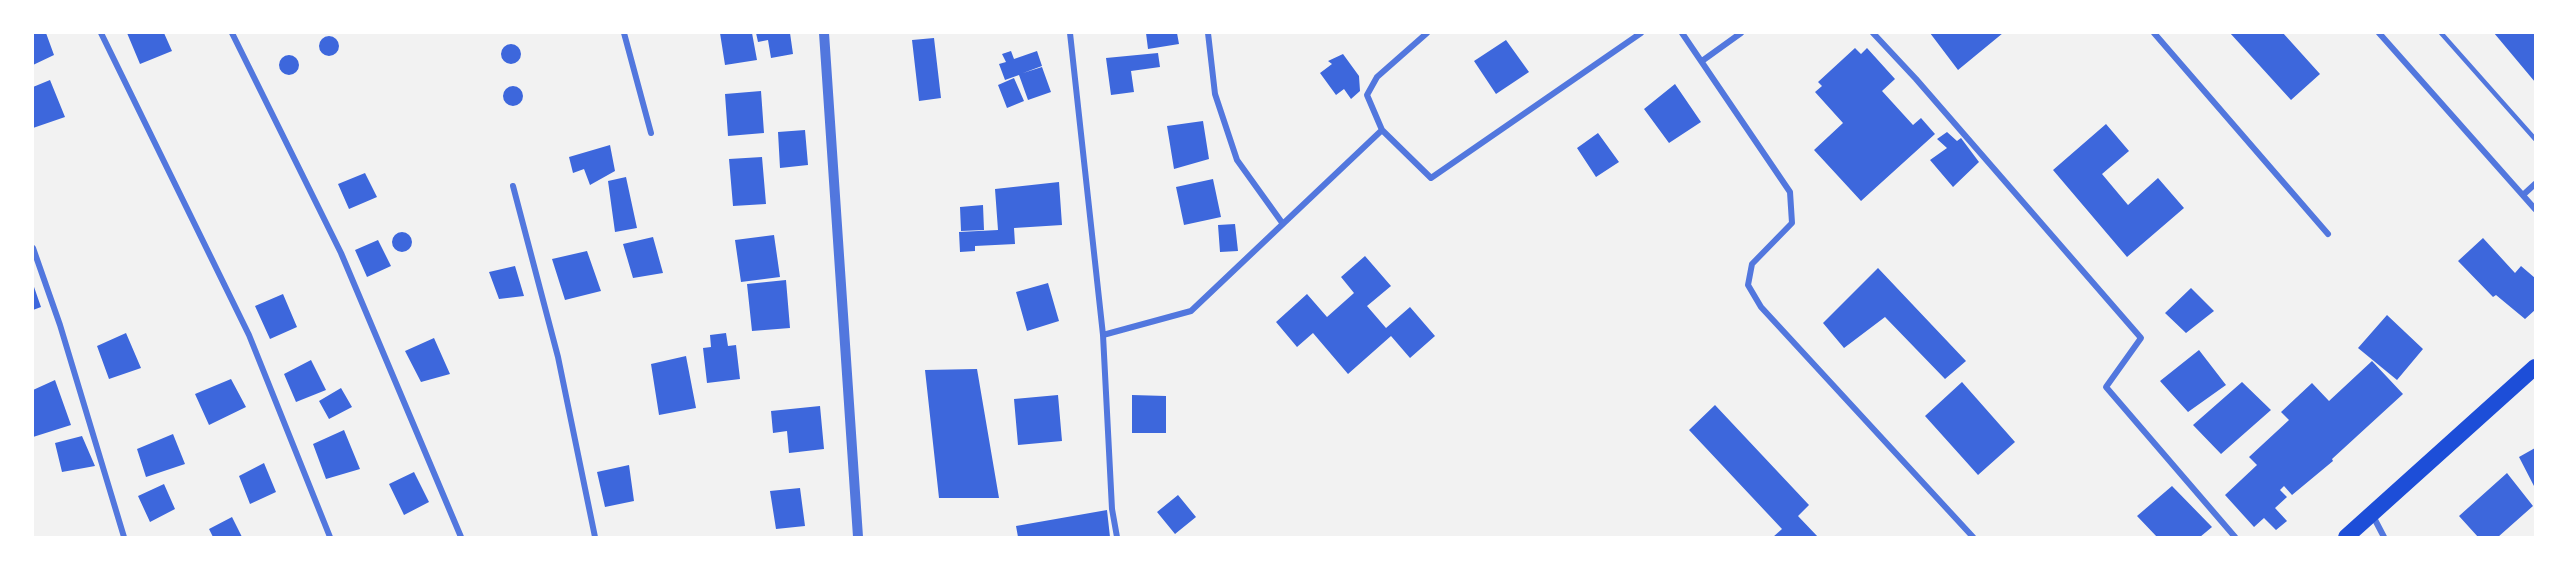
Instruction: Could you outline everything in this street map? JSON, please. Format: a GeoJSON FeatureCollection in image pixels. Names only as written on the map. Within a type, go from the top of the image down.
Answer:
{"type":"FeatureCollection","features":[{"type":"Feature","properties":{"kind":"highway"},"geometry":{"type":"LineString","coordinates":[[2346,537],[2535,367]]}},
{"type":"Feature","properties":{"kind":"street"},"geometry":{"type":"LineString","coordinates":[[101,33],[249,335],[330,537]]}},
{"type":"Feature","properties":{"kind":"street"},"geometry":{"type":"LineString","coordinates":[[232,33],[341,252],[461,537]]}},
{"type":"Feature","properties":{"kind":"street"},"geometry":{"type":"LineString","coordinates":[[624,33],[651,133]]}},
{"type":"Feature","properties":{"kind":"street"},"geometry":{"type":"LineString","coordinates":[[824,33],[858,537]]}},
{"type":"Feature","properties":{"kind":"street"},"geometry":{"type":"LineString","coordinates":[[1070,33],[1103,335],[1112,509],[1117,537]]}},
{"type":"Feature","properties":{"kind":"street"},"geometry":{"type":"LineString","coordinates":[[1208,33],[1215,94],[1238,160],[1283,224]]}},
{"type":"Feature","properties":{"kind":"street"},"geometry":{"type":"LineString","coordinates":[[1427,33],[1377,77],[1367,95],[1382,130],[1431,178],[1641,33]]}},
{"type":"Feature","properties":{"kind":"street"},"geometry":{"type":"LineString","coordinates":[[1682,33],[1790,192],[1792,223],[1752,264],[1748,285],[1761,307],[1973,537]]}},
{"type":"Feature","properties":{"kind":"street"},"geometry":{"type":"LineString","coordinates":[[1702,61],[1741,33]]}},
{"type":"Feature","properties":{"kind":"street"},"geometry":{"type":"LineString","coordinates":[[1873,33],[1916,79],[2141,338],[2106,387],[2235,537]]}},
{"type":"Feature","properties":{"kind":"street"},"geometry":{"type":"LineString","coordinates":[[2154,33],[2328,234]]}},
{"type":"Feature","properties":{"kind":"street"},"geometry":{"type":"LineString","coordinates":[[2379,33],[2535,209]]}},
{"type":"Feature","properties":{"kind":"street"},"geometry":{"type":"LineString","coordinates":[[1103,335],[1191,311],[1382,130]]}},
{"type":"Feature","properties":{"kind":"street"},"geometry":{"type":"LineString","coordinates":[[2523,195],[2535,184]]}},
{"type":"Feature","properties":{"kind":"street"},"geometry":{"type":"LineString","coordinates":[[513,186],[558,357],[595,537]]}},
{"type":"Feature","properties":{"kind":"street"},"geometry":{"type":"LineString","coordinates":[[33,248],[60,325],[124,537]]}},
{"type":"Feature","properties":{"kind":"street"},"geometry":{"type":"LineString","coordinates":[[2372,514],[2384,537]]}},
{"type":"Feature","properties":{"kind":"lane"},"geometry":{"type":"LineString","coordinates":[[2441,33],[2535,139]]}},
{"type":"Feature","properties":{"kind":"building"},"geometry":{"type":"Polygon","coordinates":[[[46,33],[54,55],[33,65],[33,34],[46,33]]]}},
{"type":"Feature","properties":{"kind":"building"},"geometry":{"type":"Polygon","coordinates":[[[127,33],[164,33],[172,51],[140,64],[127,33]]]}},
{"type":"Feature","properties":{"kind":"building"},"geometry":{"type":"Polygon","coordinates":[[[720,33],[752,33],[757,60],[725,65],[720,33]]]}},
{"type":"Feature","properties":{"kind":"building"},"geometry":{"type":"Polygon","coordinates":[[[756,33],[790,33],[793,54],[771,58],[768,40],[758,42],[756,33]]]}},
{"type":"Feature","properties":{"kind":"building"},"geometry":{"type":"Polygon","coordinates":[[[1146,33],[1177,33],[1179,44],[1148,49],[1146,33]]]}},
{"type":"Feature","properties":{"kind":"building"},"geometry":{"type":"Polygon","coordinates":[[[1930,33],[2003,33],[1958,70],[1930,33]]]}},
{"type":"Feature","properties":{"kind":"building"},"geometry":{"type":"Polygon","coordinates":[[[2230,33],[2283,33],[2320,74],[2291,100],[2230,33]]]}},
{"type":"Feature","properties":{"kind":"building"},"geometry":{"type":"Polygon","coordinates":[[[2494,33],[2535,33],[2535,82],[2494,33]]]}},
{"type":"Feature","properties":{"kind":"building"},"geometry":{"type":"Polygon","coordinates":[[[329,36],[336,39],[339,46],[336,53],[329,56],[322,53],[319,46],[322,39],[329,36]]]}},
{"type":"Feature","properties":{"kind":"building"},"geometry":{"type":"Polygon","coordinates":[[[934,38],[941,98],[919,101],[912,40],[934,38]]]}},
{"type":"Feature","properties":{"kind":"building"},"geometry":{"type":"Polygon","coordinates":[[[1506,40],[1529,72],[1496,94],[1474,61],[1506,40]]]}},
{"type":"Feature","properties":{"kind":"building"},"geometry":{"type":"Polygon","coordinates":[[[511,44],[518,47],[521,54],[518,61],[511,64],[504,61],[501,54],[504,47],[511,44]]]}},
{"type":"Feature","properties":{"kind":"building"},"geometry":{"type":"Polygon","coordinates":[[[1855,48],[1861,54],[1867,48],[1895,79],[1882,91],[1913,125],[1921,118],[1935,134],[1861,201],[1814,150],[1843,123],[1815,92],[1822,86],[1818,82],[1855,48]]]}},
{"type":"Feature","properties":{"kind":"building"},"geometry":{"type":"Polygon","coordinates":[[[1011,51],[1014,59],[1037,51],[1042,66],[1023,73],[1042,67],[1051,92],[1028,100],[1019,75],[1005,80],[999,64],[1006,62],[1002,54],[1011,51]]]}},
{"type":"Feature","properties":{"kind":"building"},"geometry":{"type":"Polygon","coordinates":[[[1158,53],[1160,67],[1131,71],[1134,92],[1111,95],[1106,58],[1158,53]]]}},
{"type":"Feature","properties":{"kind":"building"},"geometry":{"type":"Polygon","coordinates":[[[1343,54],[1359,76],[1360,91],[1351,99],[1344,89],[1336,95],[1320,73],[1332,64],[1328,61],[1343,54]]]}},
{"type":"Feature","properties":{"kind":"building"},"geometry":{"type":"Polygon","coordinates":[[[289,55],[296,58],[299,65],[296,72],[289,75],[282,72],[279,65],[282,58],[289,55]]]}},
{"type":"Feature","properties":{"kind":"building"},"geometry":{"type":"Polygon","coordinates":[[[1014,78],[1024,101],[1007,108],[998,85],[1014,78]]]}},
{"type":"Feature","properties":{"kind":"building"},"geometry":{"type":"Polygon","coordinates":[[[50,80],[65,117],[33,128],[33,87],[50,80]]]}},
{"type":"Feature","properties":{"kind":"building"},"geometry":{"type":"Polygon","coordinates":[[[1675,84],[1701,122],[1669,143],[1644,109],[1675,84]]]}},
{"type":"Feature","properties":{"kind":"building"},"geometry":{"type":"Polygon","coordinates":[[[513,86],[520,89],[523,96],[520,103],[513,106],[506,103],[503,96],[506,89],[513,86]]]}},
{"type":"Feature","properties":{"kind":"building"},"geometry":{"type":"Polygon","coordinates":[[[761,91],[764,133],[728,136],[725,94],[761,91]]]}},
{"type":"Feature","properties":{"kind":"building"},"geometry":{"type":"Polygon","coordinates":[[[1203,121],[1209,159],[1174,169],[1167,126],[1203,121]]]}},
{"type":"Feature","properties":{"kind":"building"},"geometry":{"type":"Polygon","coordinates":[[[2106,124],[2129,151],[2102,174],[2128,205],[2158,178],[2184,208],[2127,257],[2053,170],[2106,124]]]}},
{"type":"Feature","properties":{"kind":"building"},"geometry":{"type":"Polygon","coordinates":[[[805,130],[808,165],[780,168],[778,132],[805,130]]]}},
{"type":"Feature","properties":{"kind":"building"},"geometry":{"type":"Polygon","coordinates":[[[1947,132],[1957,141],[1961,138],[1979,162],[1953,187],[1930,160],[1947,148],[1937,139],[1947,132]]]}},
{"type":"Feature","properties":{"kind":"building"},"geometry":{"type":"Polygon","coordinates":[[[1598,133],[1619,162],[1596,177],[1577,148],[1598,133]]]}},
{"type":"Feature","properties":{"kind":"building"},"geometry":{"type":"Polygon","coordinates":[[[610,145],[615,171],[590,185],[584,169],[573,173],[569,157],[610,145]]]}},
{"type":"Feature","properties":{"kind":"building"},"geometry":{"type":"Polygon","coordinates":[[[762,157],[766,204],[733,206],[729,159],[762,157]]]}},
{"type":"Feature","properties":{"kind":"building"},"geometry":{"type":"Polygon","coordinates":[[[365,173],[377,197],[349,209],[338,184],[365,173]]]}},
{"type":"Feature","properties":{"kind":"building"},"geometry":{"type":"Polygon","coordinates":[[[626,177],[637,228],[615,232],[608,181],[626,177]]]}},
{"type":"Feature","properties":{"kind":"building"},"geometry":{"type":"Polygon","coordinates":[[[1213,179],[1221,217],[1184,225],[1176,187],[1213,179]]]}},
{"type":"Feature","properties":{"kind":"building"},"geometry":{"type":"Polygon","coordinates":[[[1059,182],[1062,225],[1014,228],[1015,244],[975,246],[975,251],[960,252],[959,232],[998,230],[995,189],[1059,182]]]}},
{"type":"Feature","properties":{"kind":"building"},"geometry":{"type":"Polygon","coordinates":[[[983,205],[984,230],[961,231],[960,207],[983,205]]]}},
{"type":"Feature","properties":{"kind":"building"},"geometry":{"type":"Polygon","coordinates":[[[1235,224],[1238,251],[1220,252],[1218,225],[1235,224]]]}},
{"type":"Feature","properties":{"kind":"building"},"geometry":{"type":"Polygon","coordinates":[[[402,232],[409,235],[412,242],[409,249],[402,252],[395,249],[392,242],[395,235],[402,232]]]}},
{"type":"Feature","properties":{"kind":"building"},"geometry":{"type":"Polygon","coordinates":[[[774,235],[780,277],[741,282],[735,240],[774,235]]]}},
{"type":"Feature","properties":{"kind":"building"},"geometry":{"type":"Polygon","coordinates":[[[653,237],[663,273],[633,278],[623,244],[653,237]]]}},
{"type":"Feature","properties":{"kind":"building"},"geometry":{"type":"Polygon","coordinates":[[[2483,238],[2515,273],[2521,266],[2535,278],[2535,310],[2525,319],[2496,295],[2493,297],[2458,261],[2483,238]]]}},
{"type":"Feature","properties":{"kind":"building"},"geometry":{"type":"Polygon","coordinates":[[[378,240],[391,266],[367,277],[355,250],[378,240]]]}},
{"type":"Feature","properties":{"kind":"building"},"geometry":{"type":"Polygon","coordinates":[[[587,251],[601,291],[565,300],[552,259],[587,251]]]}},
{"type":"Feature","properties":{"kind":"building"},"geometry":{"type":"Polygon","coordinates":[[[1365,256],[1391,286],[1367,306],[1386,328],[1410,307],[1435,336],[1410,358],[1391,336],[1348,374],[1313,333],[1297,347],[1276,322],[1307,294],[1327,317],[1354,293],[1341,277],[1365,256]]]}},
{"type":"Feature","properties":{"kind":"building"},"geometry":{"type":"Polygon","coordinates":[[[515,266],[524,296],[499,299],[489,272],[515,266]]]}},
{"type":"Feature","properties":{"kind":"building"},"geometry":{"type":"Polygon","coordinates":[[[1878,268],[1966,361],[1945,379],[1885,317],[1844,348],[1823,323],[1878,268]]]}},
{"type":"Feature","properties":{"kind":"building"},"geometry":{"type":"Polygon","coordinates":[[[786,280],[790,328],[752,331],[747,284],[786,280]]]}},
{"type":"Feature","properties":{"kind":"building"},"geometry":{"type":"Polygon","coordinates":[[[1048,283],[1059,321],[1027,331],[1016,292],[1048,283]]]}},
{"type":"Feature","properties":{"kind":"building"},"geometry":{"type":"Polygon","coordinates":[[[33,284],[41,307],[33,310],[33,284]]]}},
{"type":"Feature","properties":{"kind":"building"},"geometry":{"type":"Polygon","coordinates":[[[2191,288],[2214,311],[2186,333],[2165,313],[2191,288]]]}},
{"type":"Feature","properties":{"kind":"building"},"geometry":{"type":"Polygon","coordinates":[[[283,294],[297,327],[270,339],[255,306],[283,294]]]}},
{"type":"Feature","properties":{"kind":"building"},"geometry":{"type":"Polygon","coordinates":[[[2387,315],[2423,349],[2397,380],[2358,348],[2387,315]]]}},
{"type":"Feature","properties":{"kind":"building"},"geometry":{"type":"Polygon","coordinates":[[[126,333],[141,368],[109,379],[97,346],[126,333]]]}},
{"type":"Feature","properties":{"kind":"building"},"geometry":{"type":"Polygon","coordinates":[[[726,333],[728,346],[736,345],[740,379],[707,383],[703,348],[711,347],[710,335],[726,333]]]}},
{"type":"Feature","properties":{"kind":"building"},"geometry":{"type":"Polygon","coordinates":[[[434,338],[450,374],[421,382],[405,351],[434,338]]]}},
{"type":"Feature","properties":{"kind":"building"},"geometry":{"type":"Polygon","coordinates":[[[2199,350],[2226,385],[2188,412],[2160,381],[2199,350]]]}},
{"type":"Feature","properties":{"kind":"building"},"geometry":{"type":"Polygon","coordinates":[[[686,356],[696,408],[659,415],[651,364],[686,356]]]}},
{"type":"Feature","properties":{"kind":"building"},"geometry":{"type":"Polygon","coordinates":[[[311,360],[326,390],[296,402],[284,374],[311,360]]]}},
{"type":"Feature","properties":{"kind":"building"},"geometry":{"type":"Polygon","coordinates":[[[2372,361],[2403,394],[2332,459],[2333,461],[2292,495],[2284,486],[2280,490],[2287,497],[2275,508],[2287,521],[2276,530],[2264,518],[2254,527],[2225,495],[2257,465],[2249,457],[2289,420],[2281,412],[2312,383],[2329,401],[2372,361]]]}},
{"type":"Feature","properties":{"kind":"building"},"geometry":{"type":"Polygon","coordinates":[[[977,369],[999,498],[939,498],[925,370],[977,369]]]}},
{"type":"Feature","properties":{"kind":"building"},"geometry":{"type":"Polygon","coordinates":[[[231,379],[246,407],[209,425],[195,394],[231,379]]]}},
{"type":"Feature","properties":{"kind":"building"},"geometry":{"type":"Polygon","coordinates":[[[55,380],[71,425],[33,437],[33,390],[55,380]]]}},
{"type":"Feature","properties":{"kind":"building"},"geometry":{"type":"Polygon","coordinates":[[[1962,382],[2015,442],[1978,475],[1925,416],[1962,382]]]}},
{"type":"Feature","properties":{"kind":"building"},"geometry":{"type":"Polygon","coordinates":[[[2242,382],[2271,410],[2221,454],[2193,425],[2242,382]]]}},
{"type":"Feature","properties":{"kind":"building"},"geometry":{"type":"Polygon","coordinates":[[[341,388],[352,407],[329,419],[319,401],[341,388]]]}},
{"type":"Feature","properties":{"kind":"building"},"geometry":{"type":"Polygon","coordinates":[[[1058,395],[1062,441],[1018,445],[1014,399],[1058,395]]]}},
{"type":"Feature","properties":{"kind":"building"},"geometry":{"type":"Polygon","coordinates":[[[1132,395],[1166,396],[1166,433],[1132,433],[1132,395]]]}},
{"type":"Feature","properties":{"kind":"building"},"geometry":{"type":"Polygon","coordinates":[[[1715,405],[1809,505],[1798,516],[1818,537],[1773,537],[1782,529],[1689,430],[1715,405]]]}},
{"type":"Feature","properties":{"kind":"building"},"geometry":{"type":"Polygon","coordinates":[[[820,406],[824,449],[789,453],[787,431],[773,433],[771,411],[820,406]]]}},
{"type":"Feature","properties":{"kind":"building"},"geometry":{"type":"Polygon","coordinates":[[[344,430],[360,469],[326,479],[313,444],[344,430]]]}},
{"type":"Feature","properties":{"kind":"building"},"geometry":{"type":"Polygon","coordinates":[[[173,434],[185,464],[146,477],[137,449],[173,434]]]}},
{"type":"Feature","properties":{"kind":"building"},"geometry":{"type":"Polygon","coordinates":[[[82,436],[95,466],[62,472],[55,443],[82,436]]]}},
{"type":"Feature","properties":{"kind":"building"},"geometry":{"type":"Polygon","coordinates":[[[2535,448],[2535,488],[2519,457],[2535,448]]]}},
{"type":"Feature","properties":{"kind":"building"},"geometry":{"type":"Polygon","coordinates":[[[264,463],[276,492],[250,504],[239,476],[264,463]]]}},
{"type":"Feature","properties":{"kind":"building"},"geometry":{"type":"Polygon","coordinates":[[[629,465],[634,501],[605,507],[597,472],[629,465]]]}},
{"type":"Feature","properties":{"kind":"building"},"geometry":{"type":"Polygon","coordinates":[[[414,472],[429,502],[404,515],[389,484],[414,472]]]}},
{"type":"Feature","properties":{"kind":"building"},"geometry":{"type":"Polygon","coordinates":[[[2507,473],[2533,506],[2498,537],[2478,537],[2459,516],[2507,473]]]}},
{"type":"Feature","properties":{"kind":"building"},"geometry":{"type":"Polygon","coordinates":[[[164,484],[175,509],[150,522],[138,496],[164,484]]]}},
{"type":"Feature","properties":{"kind":"building"},"geometry":{"type":"Polygon","coordinates":[[[2172,486],[2212,527],[2200,537],[2157,537],[2137,516],[2172,486]]]}},
{"type":"Feature","properties":{"kind":"building"},"geometry":{"type":"Polygon","coordinates":[[[800,488],[805,526],[776,529],[770,491],[800,488]]]}},
{"type":"Feature","properties":{"kind":"building"},"geometry":{"type":"Polygon","coordinates":[[[1178,495],[1196,517],[1175,534],[1157,512],[1178,495]]]}},
{"type":"Feature","properties":{"kind":"building"},"geometry":{"type":"Polygon","coordinates":[[[1107,510],[1110,537],[1018,537],[1016,526],[1107,510]]]}},
{"type":"Feature","properties":{"kind":"building"},"geometry":{"type":"Polygon","coordinates":[[[232,517],[242,537],[213,537],[209,529],[232,517]]]}}]}
